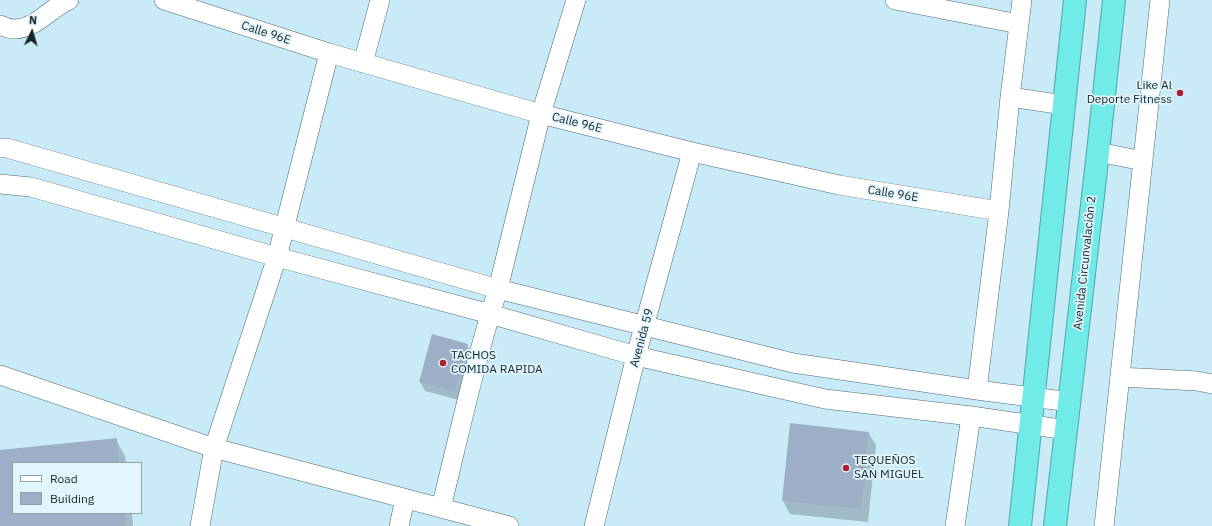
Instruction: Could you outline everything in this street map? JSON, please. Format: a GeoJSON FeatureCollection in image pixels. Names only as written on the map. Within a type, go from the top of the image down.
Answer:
{"type":"FeatureCollection","features":[{"type":"Feature","properties":{"kind":"highway"},"geometry":{"type":"LineString","coordinates":[[1020,526],[1075,0]]}},
{"type":"Feature","properties":{"kind":"highway","name":"Avenida Circunvalación 2"},"geometry":{"type":"LineString","coordinates":[[1055,526],[1114,0]]}},
{"type":"Feature","properties":{"kind":"street"},"geometry":{"type":"LineString","coordinates":[[0,25],[15,29],[36,24],[60,4],[69,0]]}},
{"type":"Feature","properties":{"kind":"street","name":"Calle 96E"},"geometry":{"type":"LineString","coordinates":[[164,0],[329,53],[541,114],[692,152],[839,185],[999,211]]}},
{"type":"Feature","properties":{"kind":"street"},"geometry":{"type":"LineString","coordinates":[[363,63],[380,0]]}},
{"type":"Feature","properties":{"kind":"street"},"geometry":{"type":"LineString","coordinates":[[441,508],[463,414],[498,289],[541,114],[576,0]]}},
{"type":"Feature","properties":{"kind":"street"},"geometry":{"type":"LineString","coordinates":[[895,0],[1019,24]]}},
{"type":"Feature","properties":{"kind":"street"},"geometry":{"type":"LineString","coordinates":[[977,390],[999,211],[1010,97],[1022,0]]}},
{"type":"Feature","properties":{"kind":"street"},"geometry":{"type":"LineString","coordinates":[[1104,526],[1160,0]]}},
{"type":"Feature","properties":{"kind":"street"},"geometry":{"type":"LineString","coordinates":[[200,526],[214,448],[277,256],[329,53]]}},
{"type":"Feature","properties":{"kind":"street"},"geometry":{"type":"LineString","coordinates":[[1010,97],[1064,105]]}},
{"type":"Feature","properties":{"kind":"street"},"geometry":{"type":"LineString","coordinates":[[0,148],[7,148],[498,289],[793,363],[1070,402]]}},
{"type":"Feature","properties":{"kind":"street","name":"Avenida 59"},"geometry":{"type":"LineString","coordinates":[[594,526],[636,356],[692,152]]}},
{"type":"Feature","properties":{"kind":"street"},"geometry":{"type":"LineString","coordinates":[[1098,152],[1143,161]]}},
{"type":"Feature","properties":{"kind":"street"},"geometry":{"type":"LineString","coordinates":[[0,184],[31,187],[636,356],[825,399],[971,416],[1066,430]]}},
{"type":"Feature","properties":{"kind":"street"},"geometry":{"type":"LineString","coordinates":[[0,375],[214,448],[509,526]]}},
{"type":"Feature","properties":{"kind":"street"},"geometry":{"type":"LineString","coordinates":[[1120,377],[1197,381],[1212,384]]}},
{"type":"Feature","properties":{"kind":"street"},"geometry":{"type":"LineString","coordinates":[[955,526],[971,416]]}},
{"type":"Feature","properties":{"kind":"street"},"geometry":{"type":"LineString","coordinates":[[399,526],[405,498]]}},
{"type":"Feature","properties":{"kind":"building","name":"TACHOS COMIDA RAPIDA"},"geometry":{"type":"Polygon","coordinates":[[[432,334],[468,344],[455,392],[419,382],[432,334]]]}},
{"type":"Feature","properties":{"kind":"building"},"geometry":{"type":"Polygon","coordinates":[[[790,423],[869,432],[861,509],[782,501],[790,423]]]}},
{"type":"Feature","properties":{"kind":"building"},"geometry":{"type":"Polygon","coordinates":[[[117,438],[119,462],[12,462],[12,514],[125,514],[126,526],[0,526],[0,450],[117,438]]]}},
{"type":"Feature","properties":{"kind":"place","name":"Like Al Deporte Fitness"},"geometry":{"type":"Point","coordinates":[1180,93]}},
{"type":"Feature","properties":{"kind":"place","name":"TACHOS COMIDA RAPIDA"},"geometry":{"type":"Point","coordinates":[443,363]}},
{"type":"Feature","properties":{"kind":"place","name":"TEQUEÑOS SAN MIGUEL"},"geometry":{"type":"Point","coordinates":[846,468]}}]}
